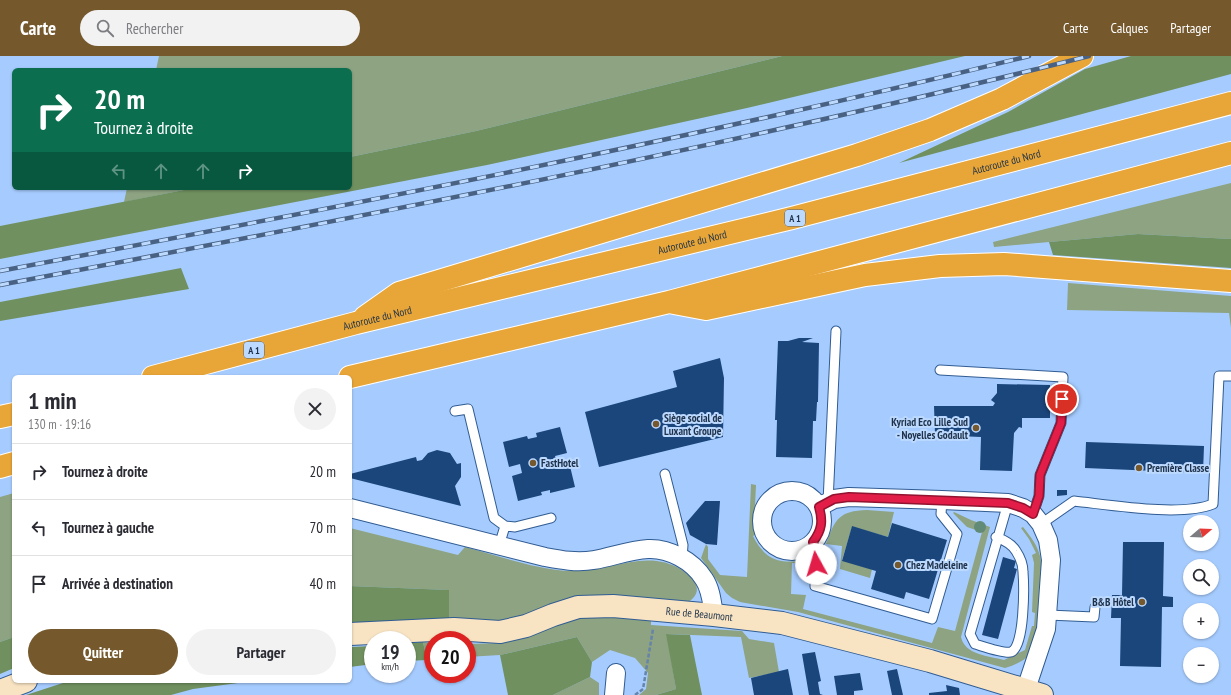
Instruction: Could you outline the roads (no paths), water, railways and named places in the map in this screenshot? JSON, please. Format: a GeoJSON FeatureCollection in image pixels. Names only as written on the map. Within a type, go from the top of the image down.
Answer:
{"type":"FeatureCollection","features":[{"type":"Feature","properties":{"kind":"highway"},"geometry":{"type":"LineString","coordinates":[[356,323],[399,293],[842,159],[930,130],[1002,99],[1082,56]]}},
{"type":"Feature","properties":{"kind":"highway","name":"Autoroute du Nord"},"geometry":{"type":"LineString","coordinates":[[161,375],[356,323],[792,218],[1231,103]]}},
{"type":"Feature","properties":{"kind":"highway"},"geometry":{"type":"LineString","coordinates":[[352,377],[669,302],[1231,153]]}},
{"type":"Feature","properties":{"kind":"highway"},"geometry":{"type":"LineString","coordinates":[[669,302],[706,309],[865,275],[940,266],[1004,264],[1231,281]]}},
{"type":"Feature","properties":{"kind":"highway"},"geometry":{"type":"LineString","coordinates":[[0,418],[12,415]]}},
{"type":"Feature","properties":{"kind":"highway"},"geometry":{"type":"LineString","coordinates":[[0,467],[12,464]]}},
{"type":"Feature","properties":{"kind":"street"},"geometry":{"type":"LineString","coordinates":[[795,490],[804,493],[823,505],[822,525],[819,534],[813,542],[806,547],[796,551],[776,547],[769,540],[764,531],[761,521],[763,511],[768,502],[775,495],[784,491],[795,490]]}},
{"type":"Feature","properties":{"kind":"street"},"geometry":{"type":"LineString","coordinates":[[823,505],[834,499],[849,497],[1008,503],[1023,508],[1037,519],[1048,540],[1051,560],[1048,615],[1034,692]]}},
{"type":"Feature","properties":{"kind":"street"},"geometry":{"type":"LineString","coordinates":[[352,509],[498,546],[545,557],[574,561],[593,560],[626,552],[649,549],[668,552],[682,558],[696,568],[705,580],[714,615]]}},
{"type":"Feature","properties":{"kind":"street","name":"Rue de Beaumont"},"geometry":{"type":"LineString","coordinates":[[352,634],[454,629],[500,632],[526,626],[578,607],[613,606],[782,623],[930,661],[1034,692]]}},
{"type":"Feature","properties":{"kind":"street"},"geometry":{"type":"LineString","coordinates":[[614,695],[616,673]]}},
{"type":"Feature","properties":{"kind":"street"},"geometry":{"type":"LineString","coordinates":[[0,691],[21,683]]}},
{"type":"Feature","properties":{"kind":"lane"},"geometry":{"type":"LineString","coordinates":[[823,505],[836,331]]}},
{"type":"Feature","properties":{"kind":"lane"},"geometry":{"type":"LineString","coordinates":[[940,370],[1064,377],[1061,423],[1040,475],[1037,519]]}},
{"type":"Feature","properties":{"kind":"lane"},"geometry":{"type":"LineString","coordinates":[[1037,519],[1074,501],[1151,509],[1203,508],[1214,504],[1219,376],[1231,376]]}},
{"type":"Feature","properties":{"kind":"lane"},"geometry":{"type":"LineString","coordinates":[[455,411],[468,409],[494,518],[505,526],[515,527],[551,518]]}},
{"type":"Feature","properties":{"kind":"lane"},"geometry":{"type":"LineString","coordinates":[[665,474],[683,545],[682,558]]}},
{"type":"Feature","properties":{"kind":"lane"},"geometry":{"type":"LineString","coordinates":[[813,542],[817,553],[815,586],[932,619],[957,534],[941,514],[942,500]]}},
{"type":"Feature","properties":{"kind":"lane"},"geometry":{"type":"LineString","coordinates":[[996,538],[1007,541],[1016,549],[1023,571],[1021,634],[1015,649],[1011,652],[1005,652],[975,644],[970,634],[996,538],[1008,503]]}},
{"type":"Feature","properties":{"kind":"lane"},"geometry":{"type":"LineString","coordinates":[[498,546],[505,526]]}},
{"type":"Feature","properties":{"kind":"lane"},"geometry":{"type":"LineString","coordinates":[[1048,615],[1094,617],[1095,607]]}},
{"type":"Feature","properties":{"kind":"railway"},"geometry":{"type":"LineString","coordinates":[[0,271],[516,171],[773,116],[1029,56]]}},
{"type":"Feature","properties":{"kind":"railway"},"geometry":{"type":"LineString","coordinates":[[0,285],[546,179],[818,120],[1089,56]]}},
{"type":"Feature","properties":{"kind":"place","name":"Siège social de Luxant Groupe"},"geometry":{"type":"Point","coordinates":[656,424]}},
{"type":"Feature","properties":{"kind":"place","name":"Kyriad Eco Lille Sud - Noyelles Godault"},"geometry":{"type":"Point","coordinates":[976,428]}},
{"type":"Feature","properties":{"kind":"place","name":"FastHotel"},"geometry":{"type":"Point","coordinates":[533,463]}},
{"type":"Feature","properties":{"kind":"place","name":"Première Classe"},"geometry":{"type":"Point","coordinates":[1139,468]}},
{"type":"Feature","properties":{"kind":"place","name":"Chez Madeleine"},"geometry":{"type":"Point","coordinates":[898,565]}},
{"type":"Feature","properties":{"kind":"place","name":"B&B Hôtel"},"geometry":{"type":"Point","coordinates":[1142,602]}}]}
